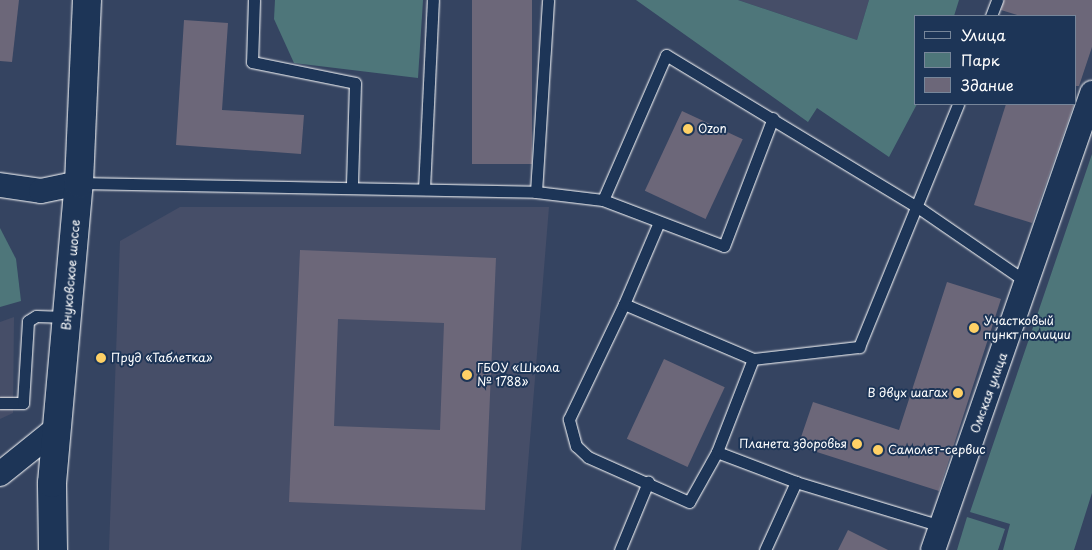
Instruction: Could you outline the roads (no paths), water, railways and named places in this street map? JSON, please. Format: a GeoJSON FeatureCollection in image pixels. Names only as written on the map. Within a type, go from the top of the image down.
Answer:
{"type":"FeatureCollection","features":[{"type":"Feature","properties":{"kind":"street","name":"Внуковское шоссе"},"geometry":{"type":"LineString","coordinates":[[54,550],[56,429],[79,183],[86,0]]}},
{"type":"Feature","properties":{"kind":"street","name":"Омская улица"},"geometry":{"type":"LineString","coordinates":[[932,550],[1028,283],[1092,93]]}},
{"type":"Feature","properties":{"kind":"street"},"geometry":{"type":"LineString","coordinates":[[0,185],[41,192],[79,183]]}},
{"type":"Feature","properties":{"kind":"street"},"geometry":{"type":"LineString","coordinates":[[0,474],[56,429]]}},
{"type":"Feature","properties":{"kind":"lane"},"geometry":{"type":"LineString","coordinates":[[254,0],[252,62],[355,82],[352,187]]}},
{"type":"Feature","properties":{"kind":"lane"},"geometry":{"type":"LineString","coordinates":[[424,189],[433,0]]}},
{"type":"Feature","properties":{"kind":"lane"},"geometry":{"type":"LineString","coordinates":[[536,192],[548,0]]}},
{"type":"Feature","properties":{"kind":"lane"},"geometry":{"type":"LineString","coordinates":[[991,15],[997,0]]}},
{"type":"Feature","properties":{"kind":"lane"},"geometry":{"type":"LineString","coordinates":[[603,200],[666,55],[919,208],[1028,283]]}},
{"type":"Feature","properties":{"kind":"lane"},"geometry":{"type":"LineString","coordinates":[[624,304],[753,359],[859,347],[919,208],[958,105]]}},
{"type":"Feature","properties":{"kind":"lane"},"geometry":{"type":"LineString","coordinates":[[79,183],[536,192],[603,200],[724,246],[773,118]]}},
{"type":"Feature","properties":{"kind":"lane"},"geometry":{"type":"LineString","coordinates":[[659,222],[624,304],[569,419],[576,446],[588,457],[648,482],[689,502],[717,452],[753,359]]}},
{"type":"Feature","properties":{"kind":"lane"},"geometry":{"type":"LineString","coordinates":[[0,403],[23,403],[28,321],[36,316],[67,316]]}},
{"type":"Feature","properties":{"kind":"lane"},"geometry":{"type":"LineString","coordinates":[[717,452],[796,482],[941,526]]}},
{"type":"Feature","properties":{"kind":"lane"},"geometry":{"type":"LineString","coordinates":[[620,550],[648,482]]}},
{"type":"Feature","properties":{"kind":"lane"},"geometry":{"type":"LineString","coordinates":[[765,550],[796,482]]}},
{"type":"Feature","properties":{"kind":"place","name":"Ozon"},"geometry":{"type":"Point","coordinates":[688,129]}},
{"type":"Feature","properties":{"kind":"place","name":"Участковый пункт полиции"},"geometry":{"type":"Point","coordinates":[974,328]}},
{"type":"Feature","properties":{"kind":"place","name":"Пруд «Таблетка»"},"geometry":{"type":"Point","coordinates":[101,358]}},
{"type":"Feature","properties":{"kind":"place","name":"ГБОУ «Школа № 1788»"},"geometry":{"type":"Point","coordinates":[467,375]}},
{"type":"Feature","properties":{"kind":"place","name":"В двух шагах"},"geometry":{"type":"Point","coordinates":[958,393]}},
{"type":"Feature","properties":{"kind":"place","name":"Планета здоровья"},"geometry":{"type":"Point","coordinates":[857,444]}},
{"type":"Feature","properties":{"kind":"place","name":"Самолет-сервис"},"geometry":{"type":"Point","coordinates":[878,450]}}]}
